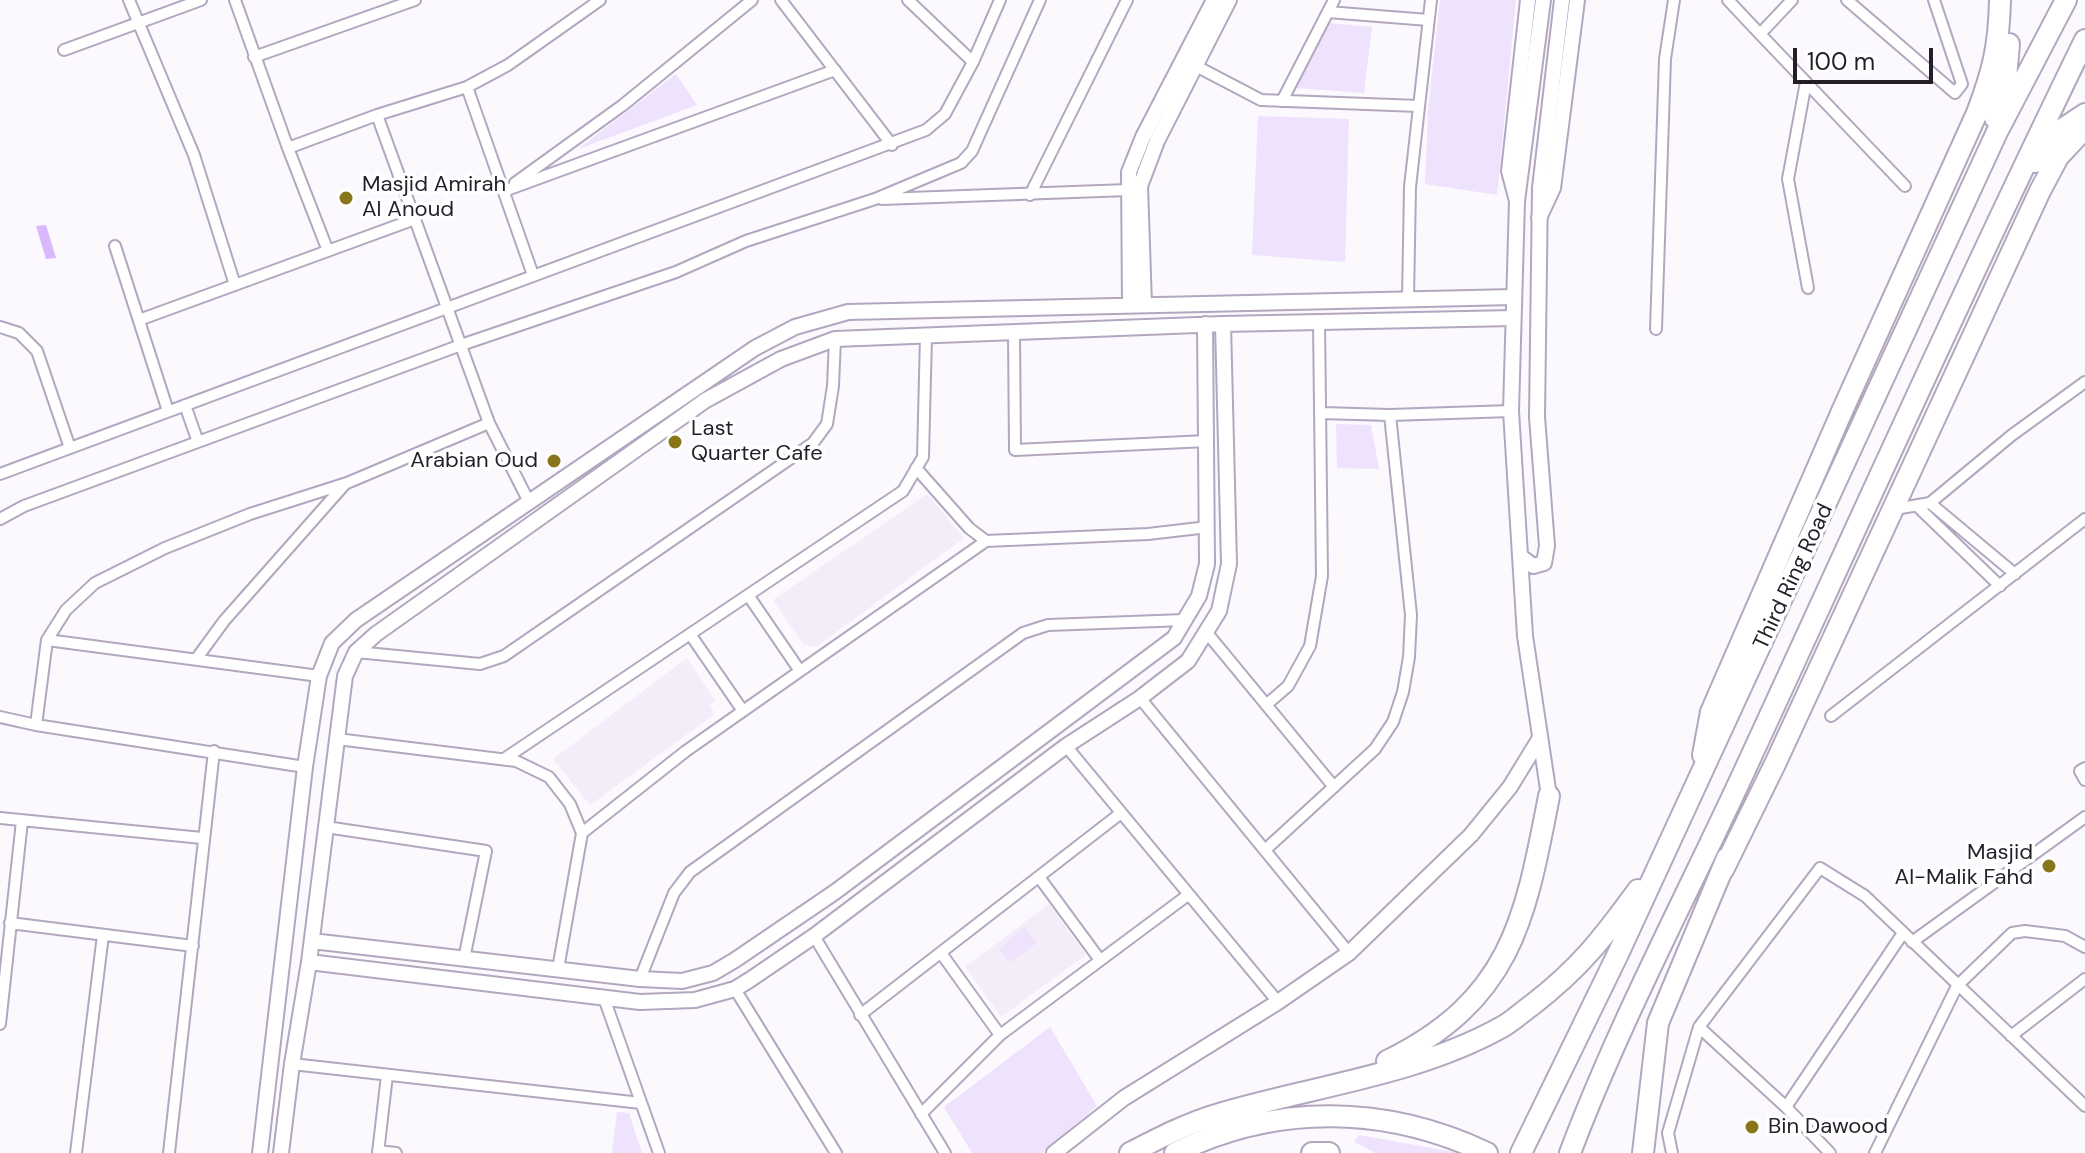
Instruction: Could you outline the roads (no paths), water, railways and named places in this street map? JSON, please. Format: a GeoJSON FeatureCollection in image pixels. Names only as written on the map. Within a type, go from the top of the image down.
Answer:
{"type":"FeatureCollection","features":[{"type":"Feature","properties":{"kind":"highway"},"geometry":{"type":"LineString","coordinates":[[1699,780],[1711,712],[1991,77],[1999,38],[2000,0]]}},
{"type":"Feature","properties":{"kind":"highway"},"geometry":{"type":"LineString","coordinates":[[1984,162],[2006,78],[2009,0]]}},
{"type":"Feature","properties":{"kind":"highway","name":"Third Ring Road"},"geometry":{"type":"LineString","coordinates":[[1521,1153],[1666,851],[1984,162],[2062,8]]}},
{"type":"Feature","properties":{"kind":"highway","name":"Third Ring Road"},"geometry":{"type":"LineString","coordinates":[[1570,1153],[1600,1073],[2085,40]]}},
{"type":"Feature","properties":{"kind":"highway"},"geometry":{"type":"LineString","coordinates":[[2012,190],[2061,130],[2085,114]]}},
{"type":"Feature","properties":{"kind":"highway"},"geometry":{"type":"LineString","coordinates":[[1643,1153],[1658,1023],[1723,870],[2046,180],[2058,157],[2085,128]]}},
{"type":"Feature","properties":{"kind":"highway"},"geometry":{"type":"LineString","coordinates":[[1843,409],[1905,334]]}},
{"type":"Feature","properties":{"kind":"highway"},"geometry":{"type":"LineString","coordinates":[[1723,870],[1758,769],[1768,720]]}},
{"type":"Feature","properties":{"kind":"highway"},"geometry":{"type":"LineString","coordinates":[[1339,1084],[1432,1036],[1465,1009],[1491,977],[1512,944],[1525,908],[1549,796]]}},
{"type":"Feature","properties":{"kind":"highway"},"geometry":{"type":"LineString","coordinates":[[1130,1153],[1171,1132],[1216,1115],[1446,1053],[1504,1026],[1564,980],[1601,941],[1666,851]]}},
{"type":"Feature","properties":{"kind":"highway"},"geometry":{"type":"LineString","coordinates":[[1175,1153],[1232,1130],[1286,1119],[1368,1118],[1413,1124],[1487,1153]]}},
{"type":"Feature","properties":{"kind":"highway"},"geometry":{"type":"LineString","coordinates":[[1312,1153],[1329,1153]]}},
{"type":"Feature","properties":{"kind":"street"},"geometry":{"type":"LineString","coordinates":[[129,0],[194,155],[235,285]]}},
{"type":"Feature","properties":{"kind":"street"},"geometry":{"type":"LineString","coordinates":[[64,50],[201,0]]}},
{"type":"Feature","properties":{"kind":"street"},"geometry":{"type":"LineString","coordinates":[[235,0],[328,251]]}},
{"type":"Feature","properties":{"kind":"street"},"geometry":{"type":"LineString","coordinates":[[254,57],[415,0]]}},
{"type":"Feature","properties":{"kind":"street"},"geometry":{"type":"LineString","coordinates":[[288,148],[377,115],[467,87],[508,65],[600,0]]}},
{"type":"Feature","properties":{"kind":"street"},"geometry":{"type":"LineString","coordinates":[[504,191],[623,105],[752,0]]}},
{"type":"Feature","properties":{"kind":"street"},"geometry":{"type":"LineString","coordinates":[[781,0],[892,145]]}},
{"type":"Feature","properties":{"kind":"street"},"geometry":{"type":"LineString","coordinates":[[908,0],[973,62]]}},
{"type":"Feature","properties":{"kind":"street"},"geometry":{"type":"LineString","coordinates":[[0,474],[926,130],[945,114],[973,62],[1000,0]]}},
{"type":"Feature","properties":{"kind":"street"},"geometry":{"type":"LineString","coordinates":[[0,519],[24,506],[461,345],[676,272],[746,241],[875,199],[961,163],[972,151],[1040,0]]}},
{"type":"Feature","properties":{"kind":"street"},"geometry":{"type":"LineString","coordinates":[[1030,195],[1127,0]]}},
{"type":"Feature","properties":{"kind":"street"},"geometry":{"type":"LineString","coordinates":[[1137,305],[1129,172],[1143,137],[1214,0]]}},
{"type":"Feature","properties":{"kind":"street"},"geometry":{"type":"LineString","coordinates":[[1137,305],[1140,186],[1157,141],[1229,0]]}},
{"type":"Feature","properties":{"kind":"street"},"geometry":{"type":"LineString","coordinates":[[1282,101],[1334,0]]}},
{"type":"Feature","properties":{"kind":"street"},"geometry":{"type":"LineString","coordinates":[[1408,299],[1410,187],[1431,0]]}},
{"type":"Feature","properties":{"kind":"street"},"geometry":{"type":"LineString","coordinates":[[1517,201],[1509,171],[1528,0]]}},
{"type":"Feature","properties":{"kind":"street"},"geometry":{"type":"LineString","coordinates":[[1543,0],[1517,201],[1511,411],[1525,636],[1549,796]]}},
{"type":"Feature","properties":{"kind":"street"},"geometry":{"type":"LineString","coordinates":[[1520,556],[1533,566],[1544,563],[1547,546],[1537,417],[1539,218],[1562,0]]}},
{"type":"Feature","properties":{"kind":"street"},"geometry":{"type":"LineString","coordinates":[[1539,218],[1553,188],[1577,0]]}},
{"type":"Feature","properties":{"kind":"street"},"geometry":{"type":"LineString","coordinates":[[1656,329],[1665,59],[1674,0]]}},
{"type":"Feature","properties":{"kind":"street"},"geometry":{"type":"LineString","coordinates":[[1728,0],[1905,186]]}},
{"type":"Feature","properties":{"kind":"street"},"geometry":{"type":"LineString","coordinates":[[1760,34],[1792,0]]}},
{"type":"Feature","properties":{"kind":"street"},"geometry":{"type":"LineString","coordinates":[[1847,0],[1955,93],[1962,84],[1934,0]]}},
{"type":"Feature","properties":{"kind":"street"},"geometry":{"type":"LineString","coordinates":[[1328,12],[1428,20]]}},
{"type":"Feature","properties":{"kind":"street"},"geometry":{"type":"LineString","coordinates":[[1194,65],[1261,100],[1419,106]]}},
{"type":"Feature","properties":{"kind":"street"},"geometry":{"type":"LineString","coordinates":[[504,191],[835,70]]}},
{"type":"Feature","properties":{"kind":"street"},"geometry":{"type":"LineString","coordinates":[[1806,82],[1788,179],[1808,288]]}},
{"type":"Feature","properties":{"kind":"street"},"geometry":{"type":"LineString","coordinates":[[467,87],[533,275]]}},
{"type":"Feature","properties":{"kind":"street"},"geometry":{"type":"LineString","coordinates":[[377,115],[489,423],[529,502]]}},
{"type":"Feature","properties":{"kind":"street"},"geometry":{"type":"LineString","coordinates":[[875,199],[1128,190]]}},
{"type":"Feature","properties":{"kind":"street"},"geometry":{"type":"LineString","coordinates":[[139,320],[415,219]]}},
{"type":"Feature","properties":{"kind":"street"},"geometry":{"type":"LineString","coordinates":[[115,246],[168,411]]}},
{"type":"Feature","properties":{"kind":"street"},"geometry":{"type":"LineString","coordinates":[[260,1153],[305,767],[319,676],[332,643],[356,620],[755,348],[795,327],[848,312],[1514,297]]}},
{"type":"Feature","properties":{"kind":"street"},"geometry":{"type":"LineString","coordinates":[[281,1153],[312,941],[345,676],[356,652],[376,634],[706,400],[781,359],[835,339],[1205,324],[1513,318]]}},
{"type":"Feature","properties":{"kind":"street"},"geometry":{"type":"LineString","coordinates":[[1266,705],[1288,686],[1310,646],[1322,576],[1319,322]]}},
{"type":"Feature","properties":{"kind":"street"},"geometry":{"type":"LineString","coordinates":[[312,941],[640,979],[682,981],[713,973],[835,892],[1174,638],[1199,596],[1207,564],[1205,324]]}},
{"type":"Feature","properties":{"kind":"street"},"geometry":{"type":"LineString","coordinates":[[309,962],[640,1002],[695,1000],[735,989],[814,936],[1066,746],[1140,698],[1188,661],[1207,633],[1219,611],[1229,564],[1223,324]]}},
{"type":"Feature","properties":{"kind":"street"},"geometry":{"type":"LineString","coordinates":[[0,327],[19,333],[37,351],[70,448]]}},
{"type":"Feature","properties":{"kind":"street"},"geometry":{"type":"LineString","coordinates":[[1014,333],[1015,450],[1207,441]]}},
{"type":"Feature","properties":{"kind":"street"},"geometry":{"type":"LineString","coordinates":[[504,759],[903,491],[923,457],[926,336]]}},
{"type":"Feature","properties":{"kind":"street"},"geometry":{"type":"LineString","coordinates":[[356,652],[480,664],[504,656],[813,443],[827,424],[833,386],[835,339]]}},
{"type":"Feature","properties":{"kind":"street"},"geometry":{"type":"LineString","coordinates":[[1893,509],[1930,503],[2012,435],[2085,382]]}},
{"type":"Feature","properties":{"kind":"street"},"geometry":{"type":"LineString","coordinates":[[185,405],[198,442]]}},
{"type":"Feature","properties":{"kind":"street"},"geometry":{"type":"LineString","coordinates":[[1321,413],[1390,415],[1511,411]]}},
{"type":"Feature","properties":{"kind":"street"},"geometry":{"type":"LineString","coordinates":[[1265,850],[1375,749],[1393,722],[1403,692],[1411,615],[1390,415]]}},
{"type":"Feature","properties":{"kind":"street"},"geometry":{"type":"LineString","coordinates":[[36,725],[47,640],[66,610],[95,583],[165,548],[250,514],[347,483],[489,423]]}},
{"type":"Feature","properties":{"kind":"street"},"geometry":{"type":"LineString","coordinates":[[916,468],[969,528],[986,541]]}},
{"type":"Feature","properties":{"kind":"street"},"geometry":{"type":"LineString","coordinates":[[197,658],[224,621],[347,483]]}},
{"type":"Feature","properties":{"kind":"street"},"geometry":{"type":"LineString","coordinates":[[1930,503],[2015,574]]}},
{"type":"Feature","properties":{"kind":"street"},"geometry":{"type":"LineString","coordinates":[[1917,506],[2000,586]]}},
{"type":"Feature","properties":{"kind":"street"},"geometry":{"type":"LineString","coordinates":[[1831,716],[2085,519]]}},
{"type":"Feature","properties":{"kind":"street"},"geometry":{"type":"LineString","coordinates":[[582,833],[686,751],[986,541],[1148,534],[1208,527]]}},
{"type":"Feature","properties":{"kind":"street"},"geometry":{"type":"LineString","coordinates":[[748,595],[800,671]]}},
{"type":"Feature","properties":{"kind":"street"},"geometry":{"type":"LineString","coordinates":[[640,979],[674,893],[690,872],[1023,633],[1048,625],[1185,620]]}},
{"type":"Feature","properties":{"kind":"street"},"geometry":{"type":"LineString","coordinates":[[1207,633],[1334,787]]}},
{"type":"Feature","properties":{"kind":"street"},"geometry":{"type":"LineString","coordinates":[[690,634],[743,711]]}},
{"type":"Feature","properties":{"kind":"street"},"geometry":{"type":"LineString","coordinates":[[47,640],[319,676]]}},
{"type":"Feature","properties":{"kind":"street"},"geometry":{"type":"LineString","coordinates":[[1140,698],[1349,953]]}},
{"type":"Feature","properties":{"kind":"street"},"geometry":{"type":"LineString","coordinates":[[0,717],[305,767]]}},
{"type":"Feature","properties":{"kind":"street"},"geometry":{"type":"LineString","coordinates":[[1054,1153],[1124,1098],[1278,1002],[1349,953],[1471,835],[1510,787],[1540,738]]}},
{"type":"Feature","properties":{"kind":"street"},"geometry":{"type":"LineString","coordinates":[[337,739],[516,761],[549,777],[570,804],[582,833],[558,969]]}},
{"type":"Feature","properties":{"kind":"street"},"geometry":{"type":"LineString","coordinates":[[1066,746],[1278,1002]]}},
{"type":"Feature","properties":{"kind":"street"},"geometry":{"type":"LineString","coordinates":[[169,1153],[214,751]]}},
{"type":"Feature","properties":{"kind":"street"},"geometry":{"type":"LineString","coordinates":[[2085,768],[2080,771],[2085,780]]}},
{"type":"Feature","properties":{"kind":"street"},"geometry":{"type":"LineString","coordinates":[[860,1015],[1121,813]]}},
{"type":"Feature","properties":{"kind":"street"},"geometry":{"type":"LineString","coordinates":[[1912,942],[2085,817]]}},
{"type":"Feature","properties":{"kind":"street"},"geometry":{"type":"LineString","coordinates":[[0,818],[202,838]]}},
{"type":"Feature","properties":{"kind":"street"},"geometry":{"type":"LineString","coordinates":[[0,1024],[22,821]]}},
{"type":"Feature","properties":{"kind":"street"},"geometry":{"type":"LineString","coordinates":[[326,827],[486,851],[464,959]]}},
{"type":"Feature","properties":{"kind":"street"},"geometry":{"type":"LineString","coordinates":[[1672,1153],[1668,1133],[1699,1027],[1820,868],[1865,896],[2085,1106]]}},
{"type":"Feature","properties":{"kind":"street"},"geometry":{"type":"LineString","coordinates":[[1039,877],[1100,960]]}},
{"type":"Feature","properties":{"kind":"street"},"geometry":{"type":"LineString","coordinates":[[921,1114],[1000,1035],[1188,895]]}},
{"type":"Feature","properties":{"kind":"street"},"geometry":{"type":"LineString","coordinates":[[10,923],[193,946]]}},
{"type":"Feature","properties":{"kind":"street"},"geometry":{"type":"LineString","coordinates":[[1875,1153],[1957,986],[2012,933],[2025,931],[2065,936],[2085,947]]}},
{"type":"Feature","properties":{"kind":"street"},"geometry":{"type":"LineString","coordinates":[[1786,1107],[1903,933]]}},
{"type":"Feature","properties":{"kind":"street"},"geometry":{"type":"LineString","coordinates":[[76,1153],[103,935]]}},
{"type":"Feature","properties":{"kind":"street"},"geometry":{"type":"LineString","coordinates":[[814,936],[945,1153]]}},
{"type":"Feature","properties":{"kind":"street"},"geometry":{"type":"LineString","coordinates":[[941,953],[1000,1035]]}},
{"type":"Feature","properties":{"kind":"street"},"geometry":{"type":"LineString","coordinates":[[2011,1036],[2085,979]]}},
{"type":"Feature","properties":{"kind":"street"},"geometry":{"type":"LineString","coordinates":[[735,989],[836,1153]]}},
{"type":"Feature","properties":{"kind":"street"},"geometry":{"type":"LineString","coordinates":[[604,998],[659,1153]]}},
{"type":"Feature","properties":{"kind":"street"},"geometry":{"type":"LineString","coordinates":[[1699,1027],[1786,1107],[1830,1153]]}},
{"type":"Feature","properties":{"kind":"street"},"geometry":{"type":"LineString","coordinates":[[292,1064],[641,1103]]}},
{"type":"Feature","properties":{"kind":"street"},"geometry":{"type":"LineString","coordinates":[[387,1075],[378,1152],[396,1153]]}},
{"type":"Feature","properties":{"kind":"place","name":"Masjid Amirah Al Anoud"},"geometry":{"type":"Point","coordinates":[346,198]}},
{"type":"Feature","properties":{"kind":"place","name":"Last Quarter Cafe"},"geometry":{"type":"Point","coordinates":[675,442]}},
{"type":"Feature","properties":{"kind":"place","name":"Arabian Oud"},"geometry":{"type":"Point","coordinates":[554,461]}},
{"type":"Feature","properties":{"kind":"place","name":"Masjid Al-Malik Fahd"},"geometry":{"type":"Point","coordinates":[2049,866]}},
{"type":"Feature","properties":{"kind":"place","name":"Bin Dawood"},"geometry":{"type":"Point","coordinates":[1752,1127]}}]}
